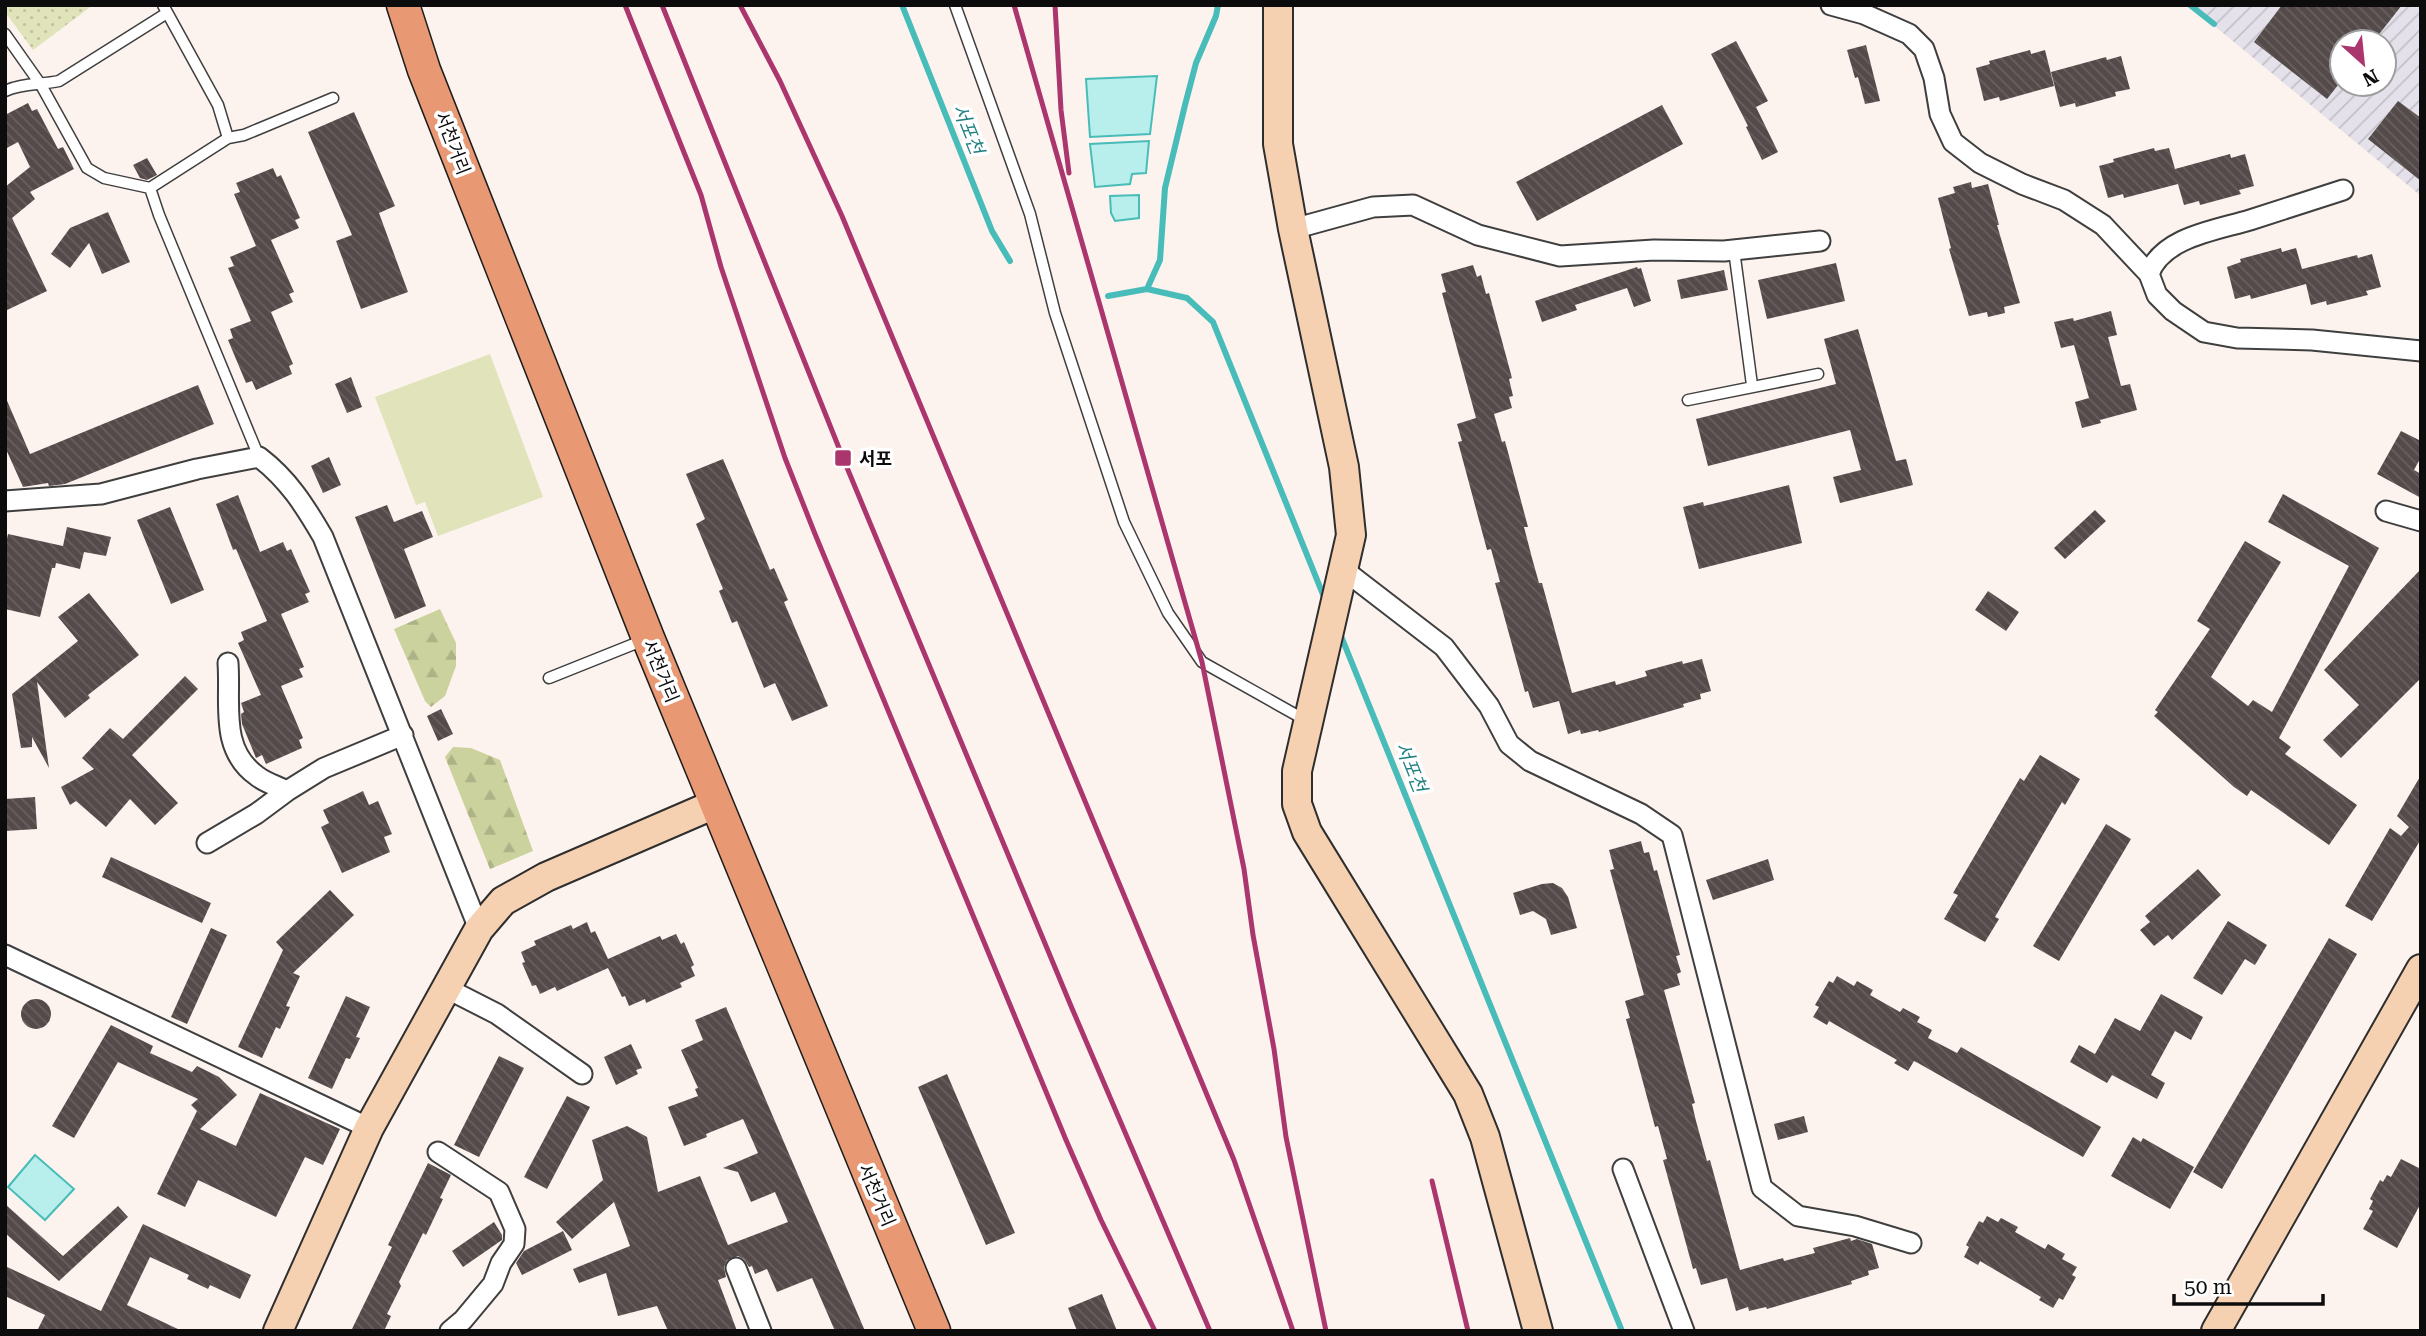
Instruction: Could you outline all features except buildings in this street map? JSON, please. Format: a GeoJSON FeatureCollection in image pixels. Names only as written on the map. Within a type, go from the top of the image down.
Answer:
{"type":"FeatureCollection","features":[{"type":"Feature","properties":{"kind":"main road","name":"서천거리"},"geometry":{"type":"LineString","coordinates":[[403,5],[424,70],[648,638],[934,1331]]}},
{"type":"Feature","properties":{"kind":"street"},"geometry":{"type":"LineString","coordinates":[[1278,5],[1278,144],[1293,229],[1344,467],[1352,535],[1297,771],[1297,804],[1307,832],[1468,1094],[1485,1138],[1538,1331]]}},
{"type":"Feature","properties":{"kind":"street"},"geometry":{"type":"LineString","coordinates":[[1831,5],[1864,15],[1909,34],[1924,49],[1934,78],[1940,114],[1953,142],[1980,163],[2022,184],[2064,200],[2103,225],[2149,275],[2157,295],[2172,311],[2204,332],[2237,338],[2312,340],[2421,351]]}},
{"type":"Feature","properties":{"kind":"street"},"geometry":{"type":"LineString","coordinates":[[2149,275],[2153,263],[2168,250],[2209,229],[2246,221],[2343,190]]}},
{"type":"Feature","properties":{"kind":"street"},"geometry":{"type":"LineString","coordinates":[[1293,229],[1373,207],[1413,205],[1478,235],[1560,256],[1654,250],[1734,250],[1820,241]]}},
{"type":"Feature","properties":{"kind":"street"},"geometry":{"type":"LineString","coordinates":[[5,501],[101,494],[197,469],[259,457],[277,471],[301,498],[323,537],[479,929]]}},
{"type":"Feature","properties":{"kind":"street"},"geometry":{"type":"LineString","coordinates":[[2386,511],[2421,521]]}},
{"type":"Feature","properties":{"kind":"street"},"geometry":{"type":"LineString","coordinates":[[1342,580],[1444,648],[1489,706],[1509,744],[1530,761],[1641,814],[1672,835],[1762,1188],[1798,1216],[1855,1226],[1911,1243]]}},
{"type":"Feature","properties":{"kind":"street"},"geometry":{"type":"LineString","coordinates":[[228,663],[230,689],[227,715],[230,737],[239,759],[257,777],[287,791]]}},
{"type":"Feature","properties":{"kind":"street"},"geometry":{"type":"LineString","coordinates":[[207,843],[324,768],[402,735]]}},
{"type":"Feature","properties":{"kind":"street"},"geometry":{"type":"LineString","coordinates":[[278,1331],[369,1128],[479,929],[503,901],[546,877],[715,804]]}},
{"type":"Feature","properties":{"kind":"street"},"geometry":{"type":"LineString","coordinates":[[5,955],[369,1128]]}},
{"type":"Feature","properties":{"kind":"street"},"geometry":{"type":"LineString","coordinates":[[2216,1331],[2421,969]]}},
{"type":"Feature","properties":{"kind":"street"},"geometry":{"type":"LineString","coordinates":[[446,988],[497,1014],[582,1074]]}},
{"type":"Feature","properties":{"kind":"street"},"geometry":{"type":"LineString","coordinates":[[438,1152],[499,1192],[515,1229],[514,1244],[501,1263],[493,1284],[463,1320],[450,1331]]}},
{"type":"Feature","properties":{"kind":"street"},"geometry":{"type":"LineString","coordinates":[[1623,1169],[1684,1331]]}},
{"type":"Feature","properties":{"kind":"street"},"geometry":{"type":"LineString","coordinates":[[736,1268],[761,1331]]}},
{"type":"Feature","properties":{"kind":"lane"},"geometry":{"type":"LineString","coordinates":[[955,5],[1030,214],[1055,313],[1124,522],[1168,613],[1202,662],[1308,722]]}},
{"type":"Feature","properties":{"kind":"lane"},"geometry":{"type":"LineString","coordinates":[[5,91],[19,85],[41,85],[59,81],[165,9],[218,105],[228,138]]}},
{"type":"Feature","properties":{"kind":"lane"},"geometry":{"type":"LineString","coordinates":[[5,34],[41,85],[87,168],[104,178],[150,188],[228,138],[244,135],[333,98]]}},
{"type":"Feature","properties":{"kind":"lane"},"geometry":{"type":"LineString","coordinates":[[150,188],[259,457]]}},
{"type":"Feature","properties":{"kind":"lane"},"geometry":{"type":"LineString","coordinates":[[1734,250],[1752,386]]}},
{"type":"Feature","properties":{"kind":"lane"},"geometry":{"type":"LineString","coordinates":[[1688,400],[1818,374]]}},
{"type":"Feature","properties":{"kind":"lane"},"geometry":{"type":"LineString","coordinates":[[549,678],[648,638]]}},
{"type":"Feature","properties":{"kind":"shaded area"},"geometry":{"type":"Polygon","coordinates":[[[2189,5],[2421,5],[2421,196],[2189,5]]]}},
{"type":"Feature","properties":{"kind":"green space"},"geometry":{"type":"Polygon","coordinates":[[[5,5],[93,5],[33,50],[5,12],[5,5]]]}},
{"type":"Feature","properties":{"kind":"green space"},"geometry":{"type":"Polygon","coordinates":[[[490,354],[543,497],[438,536],[425,502],[416,505],[375,397],[490,354]]]}},
{"type":"Feature","properties":{"kind":"green space"},"geometry":{"type":"Polygon","coordinates":[[[440,609],[456,643],[456,666],[445,696],[431,707],[425,701],[394,629],[440,609]]]}},
{"type":"Feature","properties":{"kind":"green space"},"geometry":{"type":"Polygon","coordinates":[[[453,747],[471,748],[500,760],[533,851],[490,869],[445,757],[453,747]]]}},
{"type":"Feature","properties":{"kind":"water"},"geometry":{"type":"Polygon","coordinates":[[[1157,76],[1150,134],[1090,137],[1086,79],[1157,76]]]}},
{"type":"Feature","properties":{"kind":"water"},"geometry":{"type":"Polygon","coordinates":[[[1149,141],[1146,173],[1132,174],[1130,184],[1095,187],[1090,144],[1149,141]]]}},
{"type":"Feature","properties":{"kind":"water"},"geometry":{"type":"Polygon","coordinates":[[[1139,195],[1139,218],[1115,221],[1111,213],[1110,196],[1139,195]]]}},
{"type":"Feature","properties":{"kind":"water"},"geometry":{"type":"Polygon","coordinates":[[[35,1155],[74,1189],[45,1220],[8,1187],[35,1155]]]}},
{"type":"Feature","properties":{"kind":"waterway","name":"서포천"},"geometry":{"type":"LineString","coordinates":[[902,5],[992,231],[1010,261]]}},
{"type":"Feature","properties":{"kind":"waterway"},"geometry":{"type":"LineString","coordinates":[[1147,289],[1160,260],[1165,188],[1185,105],[1196,63],[1218,5]]}},
{"type":"Feature","properties":{"kind":"waterway"},"geometry":{"type":"LineString","coordinates":[[2190,5],[2214,24]]}},
{"type":"Feature","properties":{"kind":"waterway","name":"서포천"},"geometry":{"type":"LineString","coordinates":[[1108,296],[1147,289],[1187,298],[1213,322],[1326,602]]}},
{"type":"Feature","properties":{"kind":"waterway","name":"서포천"},"geometry":{"type":"LineString","coordinates":[[1339,631],[1622,1331]]}},
{"type":"Feature","properties":{"kind":"railway"},"geometry":{"type":"LineString","coordinates":[[625,5],[701,195],[721,267],[785,458],[815,534],[1066,1140],[1155,1331]]}},
{"type":"Feature","properties":{"kind":"railway"},"geometry":{"type":"LineString","coordinates":[[662,5],[843,458],[1071,1006],[1210,1331]]}},
{"type":"Feature","properties":{"kind":"railway"},"geometry":{"type":"LineString","coordinates":[[740,5],[780,81],[842,216],[1234,1160],[1293,1331]]}},
{"type":"Feature","properties":{"kind":"railway"},"geometry":{"type":"LineString","coordinates":[[1014,5],[1202,662],[1244,869],[1286,1137],[1326,1331]]}},
{"type":"Feature","properties":{"kind":"railway"},"geometry":{"type":"LineString","coordinates":[[1055,5],[1061,110],[1069,173]]}},
{"type":"Feature","properties":{"kind":"railway"},"geometry":{"type":"LineString","coordinates":[[1432,1181],[1468,1331]]}},
{"type":"Feature","properties":{"kind":"place","name":"서포"},"geometry":{"type":"Point","coordinates":[843,458]}}]}
